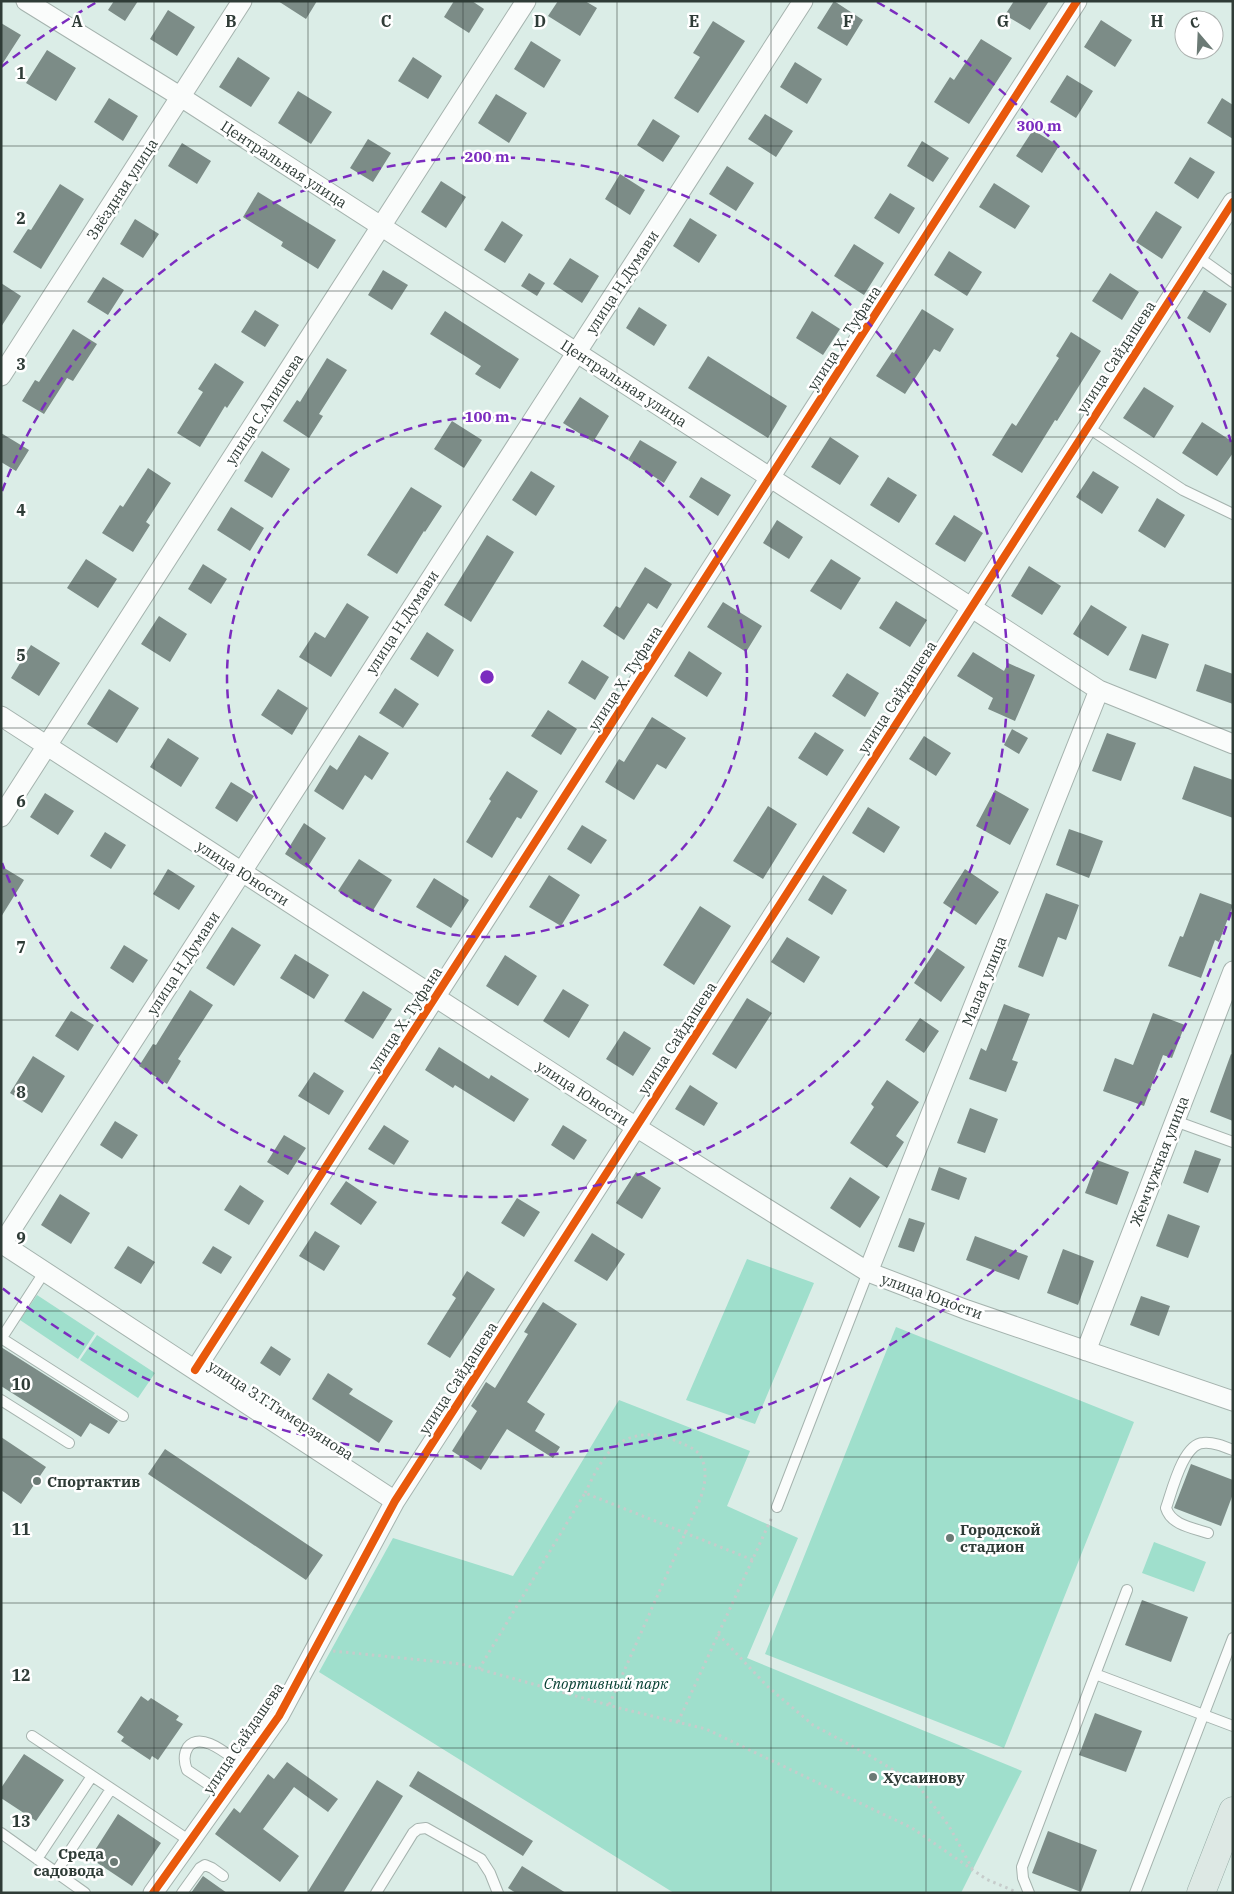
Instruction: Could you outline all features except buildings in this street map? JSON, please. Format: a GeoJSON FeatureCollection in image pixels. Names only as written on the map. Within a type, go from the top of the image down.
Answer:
{"type":"FeatureCollection","features":[{"type":"Feature","properties":{"kind":"main road"},"geometry":{"type":"LineString","coordinates":[[1201,1893],[1233,1811]]}},
{"type":"Feature","properties":{"kind":"street","name":"Центральная улица"},"geometry":{"type":"LineString","coordinates":[[26,1],[180,97],[1099,690],[1233,744]]}},
{"type":"Feature","properties":{"kind":"street","name":"Звёздная улица"},"geometry":{"type":"LineString","coordinates":[[1,376],[242,1]]}},
{"type":"Feature","properties":{"kind":"street","name":"улица С.Алишева"},"geometry":{"type":"LineString","coordinates":[[1,817],[526,1]]}},
{"type":"Feature","properties":{"kind":"street","name":"улица Н.Думави"},"geometry":{"type":"LineString","coordinates":[[2,1243],[803,1]]}},
{"type":"Feature","properties":{"kind":"street","name":"улица Х. Туфана"},"geometry":{"type":"LineString","coordinates":[[195,1370],[1077,1]]}},
{"type":"Feature","properties":{"kind":"street","name":"улица Сайдашева"},"geometry":{"type":"LineString","coordinates":[[153,1893],[279,1716],[395,1501],[1233,202]]}},
{"type":"Feature","properties":{"kind":"street","name":"Малая улица"},"geometry":{"type":"LineString","coordinates":[[868,1272],[1099,690]]}},
{"type":"Feature","properties":{"kind":"street","name":"улица Юности"},"geometry":{"type":"LineString","coordinates":[[1,716],[46,747],[636,1127],[868,1272],[967,1310],[1233,1400]]}},
{"type":"Feature","properties":{"kind":"street","name":"Жемчужная улица"},"geometry":{"type":"LineString","coordinates":[[1086,1351],[1233,971]]}},
{"type":"Feature","properties":{"kind":"street","name":"улица З.Т.Тимерзянова"},"geometry":{"type":"LineString","coordinates":[[2,1243],[395,1501]]}},
{"type":"Feature","properties":{"kind":"lane"},"geometry":{"type":"LineString","coordinates":[[1198,256],[1233,282]]}},
{"type":"Feature","properties":{"kind":"lane"},"geometry":{"type":"LineString","coordinates":[[1087,427],[1183,490],[1233,514]]}},
{"type":"Feature","properties":{"kind":"lane"},"geometry":{"type":"LineString","coordinates":[[1175,1121],[1233,1142]]}},
{"type":"Feature","properties":{"kind":"lane"},"geometry":{"type":"LineString","coordinates":[[45,1271],[1,1339],[124,1416]]}},
{"type":"Feature","properties":{"kind":"lane"},"geometry":{"type":"LineString","coordinates":[[777,1508],[868,1272]]}},
{"type":"Feature","properties":{"kind":"lane"},"geometry":{"type":"LineString","coordinates":[[1,1400],[69,1443]]}},
{"type":"Feature","properties":{"kind":"lane"},"geometry":{"type":"LineString","coordinates":[[1208,1533],[1176,1521],[1170,1517],[1166,1508],[1186,1454],[1193,1446],[1201,1442],[1218,1444],[1233,1450]]}},
{"type":"Feature","properties":{"kind":"lane"},"geometry":{"type":"LineString","coordinates":[[1029,1893],[1023,1878],[1022,1867],[1127,1590]]}},
{"type":"Feature","properties":{"kind":"lane"},"geometry":{"type":"LineString","coordinates":[[1135,1893],[1233,1638]]}},
{"type":"Feature","properties":{"kind":"lane"},"geometry":{"type":"LineString","coordinates":[[1096,1674],[1233,1726]]}},
{"type":"Feature","properties":{"kind":"lane"},"geometry":{"type":"LineString","coordinates":[[32,1736],[190,1841]]}},
{"type":"Feature","properties":{"kind":"lane"},"geometry":{"type":"LineString","coordinates":[[223,1794],[187,1770],[184,1764],[184,1756],[187,1749],[199,1741],[207,1741],[243,1766]]}},
{"type":"Feature","properties":{"kind":"lane"},"geometry":{"type":"LineString","coordinates":[[37,1859],[92,1776]]}},
{"type":"Feature","properties":{"kind":"lane"},"geometry":{"type":"LineString","coordinates":[[56,1872],[111,1789]]}},
{"type":"Feature","properties":{"kind":"lane"},"geometry":{"type":"LineString","coordinates":[[376,1893],[413,1833],[418,1829],[426,1828],[481,1860],[490,1873],[498,1893]]}},
{"type":"Feature","properties":{"kind":"lane"},"geometry":{"type":"LineString","coordinates":[[1,1833],[85,1893]]}},
{"type":"Feature","properties":{"kind":"lane"},"geometry":{"type":"LineString","coordinates":[[182,1893],[200,1868],[205,1866],[212,1868],[222,1876]]}},
{"type":"Feature","properties":{"kind":"path"},"geometry":{"type":"LineString","coordinates":[[479,1669],[609,1452],[617,1445],[640,1435],[662,1436],[673,1439],[698,1453],[704,1467],[704,1490],[692,1521],[609,1705]]}},
{"type":"Feature","properties":{"kind":"path"},"geometry":{"type":"LineString","coordinates":[[585,1492],[753,1560]]}},
{"type":"Feature","properties":{"kind":"path"},"geometry":{"type":"LineString","coordinates":[[678,1722],[777,1508]]}},
{"type":"Feature","properties":{"kind":"path"},"geometry":{"type":"LineString","coordinates":[[718,1634],[767,1686],[813,1725],[865,1752],[917,1784],[949,1826],[974,1870]]}},
{"type":"Feature","properties":{"kind":"path"},"geometry":{"type":"LineString","coordinates":[[315,1650],[461,1664],[609,1705],[706,1729],[912,1828],[986,1879],[1017,1893]]}},
{"type":"Feature","properties":{"kind":"green space"},"geometry":{"type":"Polygon","coordinates":[[[747,1259],[814,1283],[755,1424],[686,1400],[747,1259]]]}},
{"type":"Feature","properties":{"kind":"green space"},"geometry":{"type":"Polygon","coordinates":[[[37,1295],[95,1333],[78,1359],[20,1320],[37,1295]]]}},
{"type":"Feature","properties":{"kind":"green space","name":"Городской стадион"},"geometry":{"type":"Polygon","coordinates":[[[896,1327],[1134,1422],[1004,1748],[765,1654],[896,1327]]]}},
{"type":"Feature","properties":{"kind":"green space"},"geometry":{"type":"Polygon","coordinates":[[[97,1335],[155,1373],[138,1398],[80,1360],[97,1335]]]}},
{"type":"Feature","properties":{"kind":"green space","name":"Спортивный парк"},"geometry":{"type":"Polygon","coordinates":[[[619,1400],[750,1451],[727,1506],[798,1538],[747,1658],[1022,1771],[961,1893],[674,1893],[319,1672],[393,1538],[513,1576],[619,1400]]]}},
{"type":"Feature","properties":{"kind":"green space"},"geometry":{"type":"Polygon","coordinates":[[[1154,1542],[1206,1562],[1194,1592],[1142,1573],[1154,1542]]]}},
{"type":"Feature","properties":{"kind":"cycle path"},"geometry":{"type":"LineString","coordinates":[[195,1370],[1077,1]]}},
{"type":"Feature","properties":{"kind":"cycle path"},"geometry":{"type":"LineString","coordinates":[[153,1893],[279,1716],[395,1501],[1233,202]]}},
{"type":"Feature","properties":{"kind":"place","name":"Спортактив"},"geometry":{"type":"Point","coordinates":[37,1481]}},
{"type":"Feature","properties":{"kind":"place","name":"Городской стадион"},"geometry":{"type":"Point","coordinates":[950,1538]}},
{"type":"Feature","properties":{"kind":"place","name":"Хусаинову"},"geometry":{"type":"Point","coordinates":[873,1777]}},
{"type":"Feature","properties":{"kind":"place","name":"Среда садовода"},"geometry":{"type":"Point","coordinates":[114,1862]}}]}
